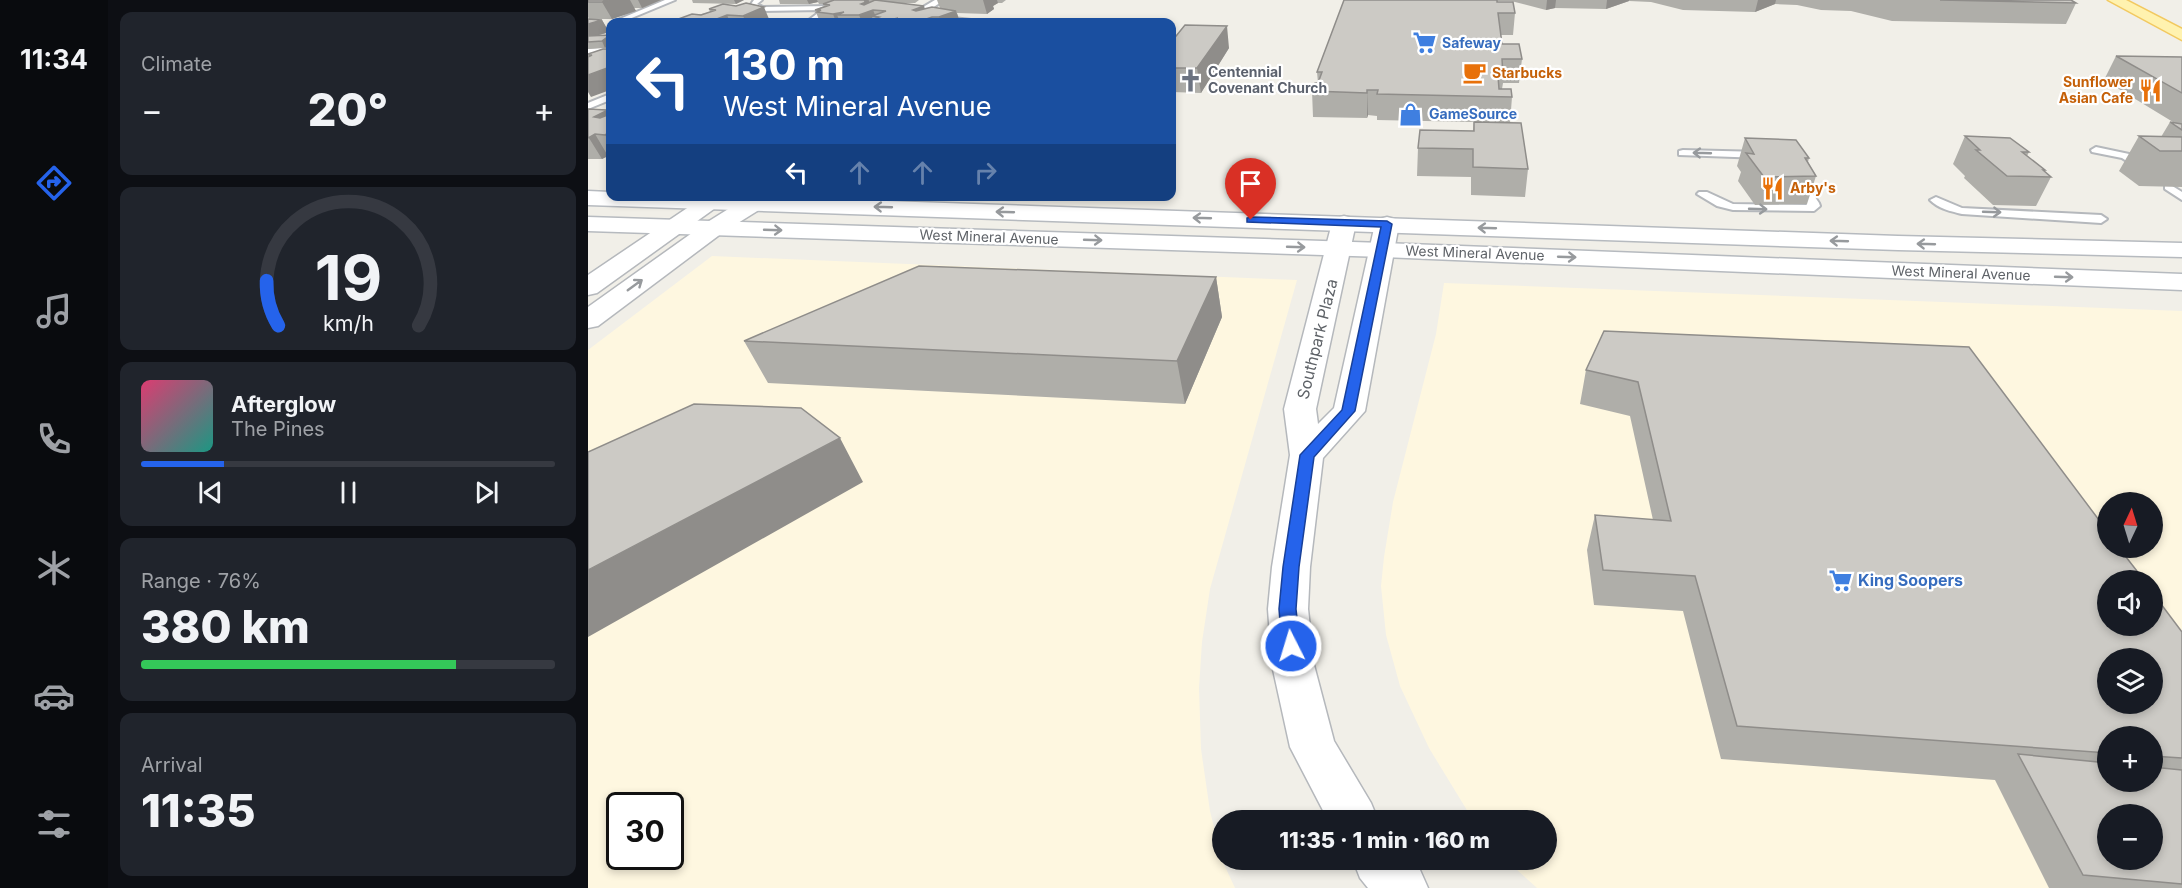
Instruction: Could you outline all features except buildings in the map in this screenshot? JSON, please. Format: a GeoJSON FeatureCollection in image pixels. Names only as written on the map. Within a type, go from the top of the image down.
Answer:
{"type":"FeatureCollection","features":[{"type":"Feature","properties":{"kind":"main road"},"geometry":{"type":"LineString","coordinates":[[2115,0],[2182,35]]}},
{"type":"Feature","properties":{"kind":"main road","name":"West Mineral Avenue"},"geometry":{"type":"LineString","coordinates":[[588,198],[606,198]]}},
{"type":"Feature","properties":{"kind":"main road"},"geometry":{"type":"LineString","coordinates":[[588,286],[714,201]]}},
{"type":"Feature","properties":{"kind":"main road"},"geometry":{"type":"LineString","coordinates":[[588,320],[714,228],[757,201]]}},
{"type":"Feature","properties":{"kind":"main road","name":"West Mineral Avenue"},"geometry":{"type":"LineString","coordinates":[[775,201],[1342,236]]}},
{"type":"Feature","properties":{"kind":"main road","name":"West Mineral Avenue"},"geometry":{"type":"LineString","coordinates":[[588,224],[714,228],[1898,243],[2182,250]]}},
{"type":"Feature","properties":{"kind":"main road","name":"Southpark Plaza"},"geometry":{"type":"LineString","coordinates":[[1342,236],[1300,409],[1307,455],[1291,567],[1288,609],[1293,665],[1312,747],[1348,810]]}},
{"type":"Feature","properties":{"kind":"main road"},"geometry":{"type":"LineString","coordinates":[[1307,455],[1349,411],[1385,237]]}},
{"type":"Feature","properties":{"kind":"main road","name":"West Mineral Avenue"},"geometry":{"type":"LineString","coordinates":[[1385,237],[2182,282]]}},
{"type":"Feature","properties":{"kind":"main road"},"geometry":{"type":"LineString","coordinates":[[1387,870],[1402,888]]}},
{"type":"Feature","properties":{"kind":"lane"},"geometry":{"type":"LineString","coordinates":[[626,18],[671,0]]}},
{"type":"Feature","properties":{"kind":"lane"},"geometry":{"type":"LineString","coordinates":[[758,0],[752,5],[762,9],[841,9]]}},
{"type":"Feature","properties":{"kind":"lane"},"geometry":{"type":"LineString","coordinates":[[916,15],[940,0]]}},
{"type":"Feature","properties":{"kind":"lane"},"geometry":{"type":"LineString","coordinates":[[816,18],[831,9]]}},
{"type":"Feature","properties":{"kind":"lane"},"geometry":{"type":"LineString","coordinates":[[905,14],[939,18]]}},
{"type":"Feature","properties":{"kind":"lane"},"geometry":{"type":"LineString","coordinates":[[588,51],[606,49]]}},
{"type":"Feature","properties":{"kind":"lane"},"geometry":{"type":"LineString","coordinates":[[588,106],[606,99]]}},
{"type":"Feature","properties":{"kind":"lane"},"geometry":{"type":"LineString","coordinates":[[2096,150],[2124,156],[2149,172]]}},
{"type":"Feature","properties":{"kind":"lane"},"geometry":{"type":"LineString","coordinates":[[1683,153],[1772,156]]}},
{"type":"Feature","properties":{"kind":"lane"},"geometry":{"type":"LineString","coordinates":[[1703,194],[1721,204],[1733,207],[1810,209],[1814,206],[1813,202],[1794,173]]}},
{"type":"Feature","properties":{"kind":"lane"},"geometry":{"type":"LineString","coordinates":[[2169,187],[2182,197]]}},
{"type":"Feature","properties":{"kind":"lane"},"geometry":{"type":"LineString","coordinates":[[1936,200],[1962,212],[2101,219]]}},
{"type":"Feature","properties":{"kind":"shaded area"},"geometry":{"type":"Polygon","coordinates":[[[712,256],[1297,280],[1210,589],[1202,642],[1199,688],[1201,749],[1212,819],[1212,870],[1227,870],[1235,888],[588,888],[588,350],[712,256]]]}},
{"type":"Feature","properties":{"kind":"shaded area"},"geometry":{"type":"Polygon","coordinates":[[[1444,283],[2182,311],[2182,888],[1537,888],[1517,870],[1557,870],[1557,810],[1467,810],[1429,748],[1400,686],[1386,635],[1381,586],[1393,502],[1436,334],[1444,283]]]}},
{"type":"Feature","properties":{"kind":"place","name":"Safeway"},"geometry":{"type":"Point","coordinates":[1424,43]}},
{"type":"Feature","properties":{"kind":"place","name":"Starbucks"},"geometry":{"type":"Point","coordinates":[1474,73]}},
{"type":"Feature","properties":{"kind":"place","name":"Centennial Covenant Church"},"geometry":{"type":"Point","coordinates":[1190,80]}},
{"type":"Feature","properties":{"kind":"place","name":"Sunflower Asian Cafe"},"geometry":{"type":"Point","coordinates":[2151,90]}},
{"type":"Feature","properties":{"kind":"place","name":"GameSource"},"geometry":{"type":"Point","coordinates":[1411,114]}},
{"type":"Feature","properties":{"kind":"place","name":"Arby's"},"geometry":{"type":"Point","coordinates":[1772,188]}},
{"type":"Feature","properties":{"kind":"place","name":"King Soopers"},"geometry":{"type":"Point","coordinates":[1840,580]}},
{"type":"Feature","properties":{"kind":"route"},"geometry":{"type":"LineString","coordinates":[[1251,220],[1387,224],[1349,411],[1307,455],[1291,567],[1288,609],[1291,646]]}}]}
